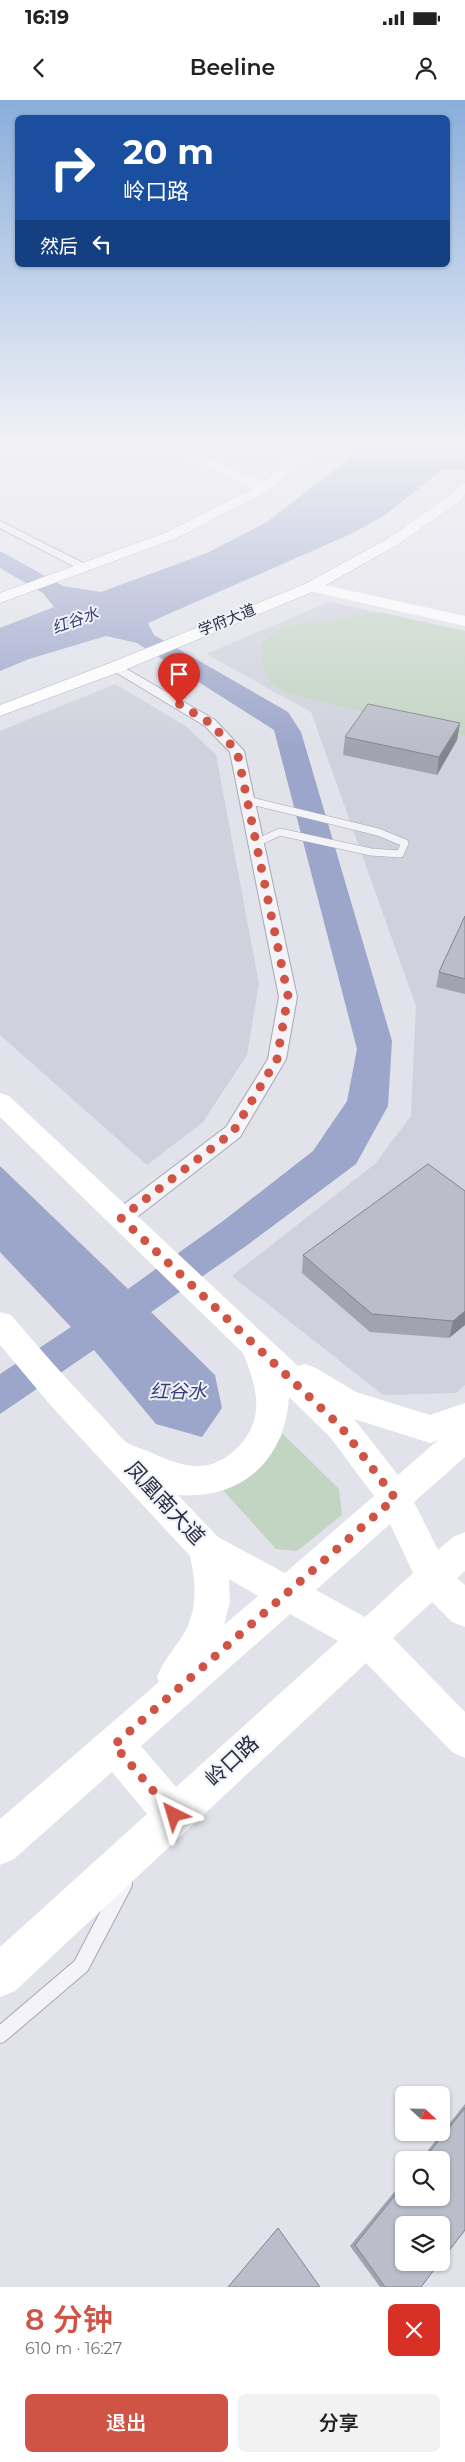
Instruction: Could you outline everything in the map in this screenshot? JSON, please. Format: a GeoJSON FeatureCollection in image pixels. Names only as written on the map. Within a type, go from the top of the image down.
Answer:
{"type":"FeatureCollection","features":[{"type":"Feature","properties":{"kind":"main road"},"geometry":{"type":"LineString","coordinates":[[0,598],[145,545]]}},
{"type":"Feature","properties":{"kind":"main road","name":"学府大道"},"geometry":{"type":"LineString","coordinates":[[0,711],[116,667],[311,587],[386,545]]}},
{"type":"Feature","properties":{"kind":"main road"},"geometry":{"type":"LineString","coordinates":[[311,587],[465,621]]}},
{"type":"Feature","properties":{"kind":"main road"},"geometry":{"type":"LineString","coordinates":[[0,1102],[196,1291],[341,1427],[395,1498],[433,1578],[465,1610]]}},
{"type":"Feature","properties":{"kind":"main road","name":"凤凰南大道"},"geometry":{"type":"LineString","coordinates":[[0,1324],[64,1397],[206,1548],[366,1637],[465,1739]]}},
{"type":"Feature","properties":{"kind":"main road"},"geometry":{"type":"LineString","coordinates":[[257,1347],[347,1403],[430,1429],[465,1417]]}},
{"type":"Feature","properties":{"kind":"main road"},"geometry":{"type":"LineString","coordinates":[[118,1453],[178,1480],[212,1481],[242,1467],[262,1444],[271,1422],[273,1395],[257,1347]]}},
{"type":"Feature","properties":{"kind":"main road"},"geometry":{"type":"LineString","coordinates":[[0,1845],[465,1438]]}},
{"type":"Feature","properties":{"kind":"main road"},"geometry":{"type":"LineString","coordinates":[[125,1736],[194,1653],[213,1609],[213,1576],[206,1548]]}},
{"type":"Feature","properties":{"kind":"main road","name":"岭口路"},"geometry":{"type":"LineString","coordinates":[[0,1976],[366,1637],[465,1548]]}},
{"type":"Feature","properties":{"kind":"main road"},"geometry":{"type":"LineString","coordinates":[[125,1736],[174,1815]]}},
{"type":"Feature","properties":{"kind":"street"},"geometry":{"type":"LineString","coordinates":[[41,545],[85,568]]}},
{"type":"Feature","properties":{"kind":"street"},"geometry":{"type":"LineString","coordinates":[[116,667],[210,723],[237,751],[252,802],[256,843],[288,996],[277,1059],[233,1132],[121,1218]]}},
{"type":"Feature","properties":{"kind":"lane"},"geometry":{"type":"LineString","coordinates":[[252,802],[363,828],[405,843],[400,854],[371,852],[280,832],[256,843]]}},
{"type":"Feature","properties":{"kind":"lane"},"geometry":{"type":"LineString","coordinates":[[0,2035],[81,1966],[146,1841]]}},
{"type":"Feature","properties":{"kind":"shaded area"},"geometry":{"type":"Polygon","coordinates":[[[329,602],[465,631],[465,1385],[456,1393],[383,1395],[232,1276],[375,1164],[411,1116],[416,1006],[311,712],[206,654],[329,602]]]}},
{"type":"Feature","properties":{"kind":"shaded area"},"geometry":{"type":"Polygon","coordinates":[[[115,684],[187,727],[216,755],[259,984],[247,1055],[203,1122],[147,1165],[0,1035],[0,731],[115,684]]]}},
{"type":"Feature","properties":{"kind":"green space"},"geometry":{"type":"Polygon","coordinates":[[[379,612],[465,631],[465,736],[289,694],[271,684],[262,660],[262,644],[282,627],[379,612]]]}},
{"type":"Feature","properties":{"kind":"green space"},"geometry":{"type":"Polygon","coordinates":[[[283,1434],[339,1489],[342,1515],[297,1551],[276,1549],[221,1488],[263,1461],[283,1434]]]}},
{"type":"Feature","properties":{"kind":"water","name":"红谷水"},"geometry":{"type":"Polygon","coordinates":[[[222,545],[326,545],[148,623],[154,635],[288,712],[301,732],[392,1041],[388,1106],[356,1164],[246,1246],[151,1312],[215,1375],[222,1408],[202,1437],[156,1424],[94,1350],[0,1414],[0,1374],[71,1327],[0,1252],[0,1166],[128,1289],[223,1221],[313,1151],[347,1101],[357,1049],[274,730],[137,643],[106,636],[29,659],[0,671],[0,628],[54,607],[43,593],[0,568],[0,551],[63,586],[101,592],[207,553],[222,545]]]}},
{"type":"Feature","properties":{"kind":"building"},"geometry":{"type":"Polygon","coordinates":[[[368,704],[460,723],[439,757],[345,737],[368,704]]]}},
{"type":"Feature","properties":{"kind":"building"},"geometry":{"type":"Polygon","coordinates":[[[465,916],[465,979],[439,972],[465,916]]]}},
{"type":"Feature","properties":{"kind":"building"},"geometry":{"type":"Polygon","coordinates":[[[428,1164],[465,1191],[465,1311],[453,1321],[372,1314],[303,1255],[428,1164]]]}},
{"type":"Feature","properties":{"kind":"building"},"geometry":{"type":"Polygon","coordinates":[[[465,2108],[465,2230],[450,2249],[450,2216],[395,2216],[395,2271],[433,2271],[421,2287],[385,2287],[355,2245],[395,2195],[395,2206],[450,2206],[450,2151],[430,2151],[438,2141],[450,2141],[450,2127],[465,2108]]]}},
{"type":"Feature","properties":{"kind":"building"},"geometry":{"type":"Polygon","coordinates":[[[278,2228],[320,2287],[228,2287],[278,2228]]]}},
{"type":"Feature","properties":{"kind":"route"},"geometry":{"type":"LineString","coordinates":[[174,1815],[114,1745],[395,1498],[341,1427],[121,1218],[233,1132],[277,1059],[288,996],[237,751],[210,723],[179,704]]}}]}
